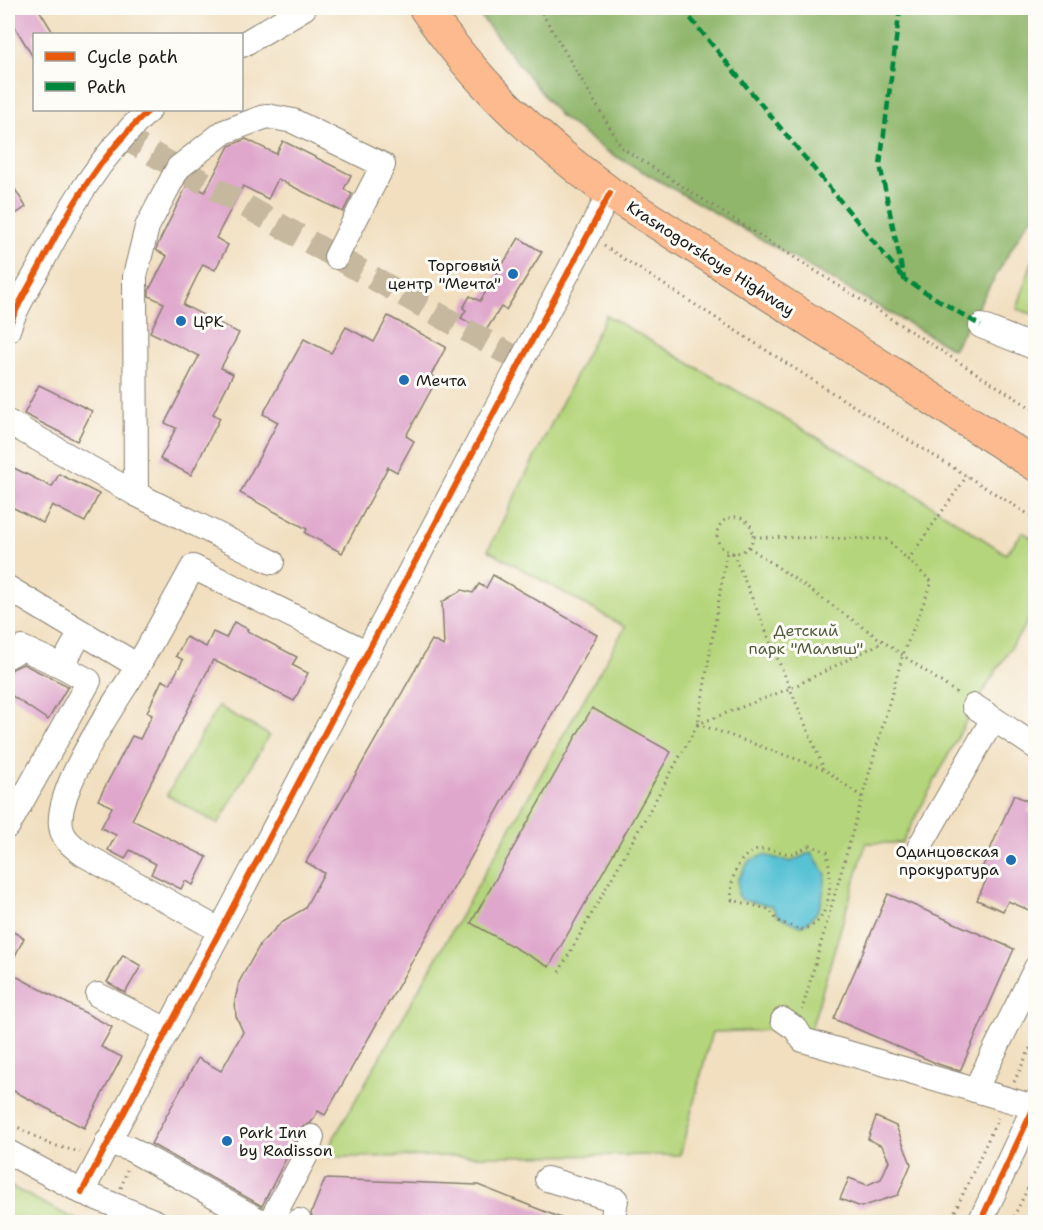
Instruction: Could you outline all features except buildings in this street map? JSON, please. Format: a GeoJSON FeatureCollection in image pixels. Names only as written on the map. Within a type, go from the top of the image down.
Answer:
{"type":"FeatureCollection","features":[{"type":"Feature","properties":{"kind":"main road","name":"Krasnogorskoye Highway"},"geometry":{"type":"LineString","coordinates":[[425,8],[463,60],[496,97],[562,158],[610,193],[1035,465]]}},
{"type":"Feature","properties":{"kind":"street"},"geometry":{"type":"LineString","coordinates":[[243,44],[304,8]]}},
{"type":"Feature","properties":{"kind":"street"},"geometry":{"type":"LineString","coordinates":[[11,315],[97,165],[121,136],[148,111]]}},
{"type":"Feature","properties":{"kind":"street"},"geometry":{"type":"LineString","coordinates":[[136,494],[135,276],[147,226],[178,168],[225,132],[267,116],[293,121],[383,165],[336,257]]}},
{"type":"Feature","properties":{"kind":"street"},"geometry":{"type":"LineString","coordinates":[[82,1192],[610,193]]}},
{"type":"Feature","properties":{"kind":"street"},"geometry":{"type":"LineString","coordinates":[[981,326],[1035,348]]}},
{"type":"Feature","properties":{"kind":"street"},"geometry":{"type":"LineString","coordinates":[[8,422],[136,494],[272,562]]}},
{"type":"Feature","properties":{"kind":"street"},"geometry":{"type":"LineString","coordinates":[[219,930],[83,854],[69,843],[61,830],[63,806],[71,778],[138,666],[193,567],[366,652]]}},
{"type":"Feature","properties":{"kind":"street"},"geometry":{"type":"LineString","coordinates":[[8,588],[138,666]]}},
{"type":"Feature","properties":{"kind":"street"},"geometry":{"type":"LineString","coordinates":[[62,666],[81,632]]}},
{"type":"Feature","properties":{"kind":"street"},"geometry":{"type":"LineString","coordinates":[[8,656],[22,648],[89,681],[8,826]]}},
{"type":"Feature","properties":{"kind":"street"},"geometry":{"type":"LineString","coordinates":[[920,846],[984,712],[1035,747]]}},
{"type":"Feature","properties":{"kind":"street"},"geometry":{"type":"LineString","coordinates":[[975,1090],[1035,968]]}},
{"type":"Feature","properties":{"kind":"street"},"geometry":{"type":"LineString","coordinates":[[98,995],[167,1030]]}},
{"type":"Feature","properties":{"kind":"street"},"geometry":{"type":"LineString","coordinates":[[790,1025],[803,1040],[1006,1100],[1035,1105],[980,1222]]}},
{"type":"Feature","properties":{"kind":"street"},"geometry":{"type":"LineString","coordinates":[[270,1222],[307,1153],[312,1137]]}},
{"type":"Feature","properties":{"kind":"street"},"geometry":{"type":"LineString","coordinates":[[103,1150],[130,1149],[262,1222]]}},
{"type":"Feature","properties":{"kind":"street"},"geometry":{"type":"LineString","coordinates":[[8,1152],[82,1192],[156,1222]]}},
{"type":"Feature","properties":{"kind":"street"},"geometry":{"type":"LineString","coordinates":[[547,1179],[616,1200],[612,1222]]}},
{"type":"Feature","properties":{"kind":"path"},"geometry":{"type":"LineString","coordinates":[[539,8],[622,148],[1035,411]]}},
{"type":"Feature","properties":{"kind":"path"},"geometry":{"type":"LineString","coordinates":[[604,246],[1035,519]]}},
{"type":"Feature","properties":{"kind":"path"},"geometry":{"type":"LineString","coordinates":[[908,560],[967,476]]}},
{"type":"Feature","properties":{"kind":"path"},"geometry":{"type":"LineString","coordinates":[[744,518],[751,526],[754,537],[749,547],[733,553],[727,551],[717,538],[718,528],[730,519],[744,518]]}},
{"type":"Feature","properties":{"kind":"path"},"geometry":{"type":"LineString","coordinates":[[754,537],[886,539],[932,582],[903,654],[840,877],[790,1025]]}},
{"type":"Feature","properties":{"kind":"path"},"geometry":{"type":"LineString","coordinates":[[749,547],[984,712]]}},
{"type":"Feature","properties":{"kind":"path"},"geometry":{"type":"LineString","coordinates":[[559,972],[698,724],[727,551]]}},
{"type":"Feature","properties":{"kind":"path"},"geometry":{"type":"LineString","coordinates":[[733,553],[824,769]]}},
{"type":"Feature","properties":{"kind":"path"},"geometry":{"type":"LineString","coordinates":[[698,724],[791,688],[884,642]]}},
{"type":"Feature","properties":{"kind":"path"},"geometry":{"type":"LineString","coordinates":[[698,724],[824,769],[862,797]]}},
{"type":"Feature","properties":{"kind":"path"},"geometry":{"type":"LineString","coordinates":[[810,845],[826,852],[831,875],[825,908],[817,923],[801,930],[778,921],[768,909],[732,900],[731,878],[744,858],[756,850],[768,849],[792,854],[810,845]]}},
{"type":"Feature","properties":{"kind":"path"},"geometry":{"type":"LineString","coordinates":[[831,875],[840,877]]}},
{"type":"Feature","properties":{"kind":"path"},"geometry":{"type":"LineString","coordinates":[[950,1222],[1035,1036]]}},
{"type":"Feature","properties":{"kind":"path"},"geometry":{"type":"LineString","coordinates":[[8,1122],[49,1144],[103,1150]]}},
{"type":"Feature","properties":{"kind":"path"},"geometry":{"type":"LineString","coordinates":[[1011,1222],[1035,1172]]}},
{"type":"Feature","properties":{"kind":"green space"},"geometry":{"type":"Polygon","coordinates":[[[474,8],[1035,8],[1035,216],[1026,224],[953,349],[605,150],[560,116],[474,8]]]}},
{"type":"Feature","properties":{"kind":"green space"},"geometry":{"type":"Polygon","coordinates":[[[1035,252],[1035,315],[1017,309],[1035,252]]]}},
{"type":"Feature","properties":{"kind":"green space","name":"Детский парк \"Малыш\""},"geometry":{"type":"Polygon","coordinates":[[[606,315],[908,490],[1006,554],[1023,532],[1035,540],[1035,610],[974,706],[902,843],[866,843],[811,1029],[712,1032],[680,1155],[323,1157],[625,627],[488,550],[606,315]]]}},
{"type":"Feature","properties":{"kind":"green space"},"geometry":{"type":"Polygon","coordinates":[[[218,706],[269,735],[218,824],[167,795],[218,706]]]}},
{"type":"Feature","properties":{"kind":"green space"},"geometry":{"type":"Polygon","coordinates":[[[8,1185],[80,1222],[8,1222],[8,1185]]]}},
{"type":"Feature","properties":{"kind":"water"},"geometry":{"type":"Polygon","coordinates":[[[811,852],[826,874],[820,905],[808,922],[800,926],[778,916],[772,906],[742,900],[738,895],[738,880],[749,861],[764,855],[791,862],[811,852]]]}},
{"type":"Feature","properties":{"kind":"tunnel"},"geometry":{"type":"LineString","coordinates":[[121,136],[521,361]]}},
{"type":"Feature","properties":{"kind":"marked path"},"geometry":{"type":"LineString","coordinates":[[682,8],[902,276]]}},
{"type":"Feature","properties":{"kind":"marked path"},"geometry":{"type":"LineString","coordinates":[[900,8],[880,165],[904,279],[981,326]]}},
{"type":"Feature","properties":{"kind":"cycle path"},"geometry":{"type":"LineString","coordinates":[[8,330],[22,298],[74,204],[115,146],[148,111]]}},
{"type":"Feature","properties":{"kind":"cycle path"},"geometry":{"type":"LineString","coordinates":[[82,1192],[610,193]]}},
{"type":"Feature","properties":{"kind":"cycle path"},"geometry":{"type":"LineString","coordinates":[[980,1222],[1036,1103]]}},
{"type":"Feature","properties":{"kind":"place","name":"Торговый центр \"Мечта\""},"geometry":{"type":"Point","coordinates":[513,274]}},
{"type":"Feature","properties":{"kind":"place","name":"ЦРК"},"geometry":{"type":"Point","coordinates":[181,321]}},
{"type":"Feature","properties":{"kind":"place","name":"Мечта"},"geometry":{"type":"Point","coordinates":[404,380]}},
{"type":"Feature","properties":{"kind":"place","name":"Одинцовская прокуратура"},"geometry":{"type":"Point","coordinates":[1011,860]}},
{"type":"Feature","properties":{"kind":"place","name":"Park Inn by Radisson"},"geometry":{"type":"Point","coordinates":[227,1141]}}]}
